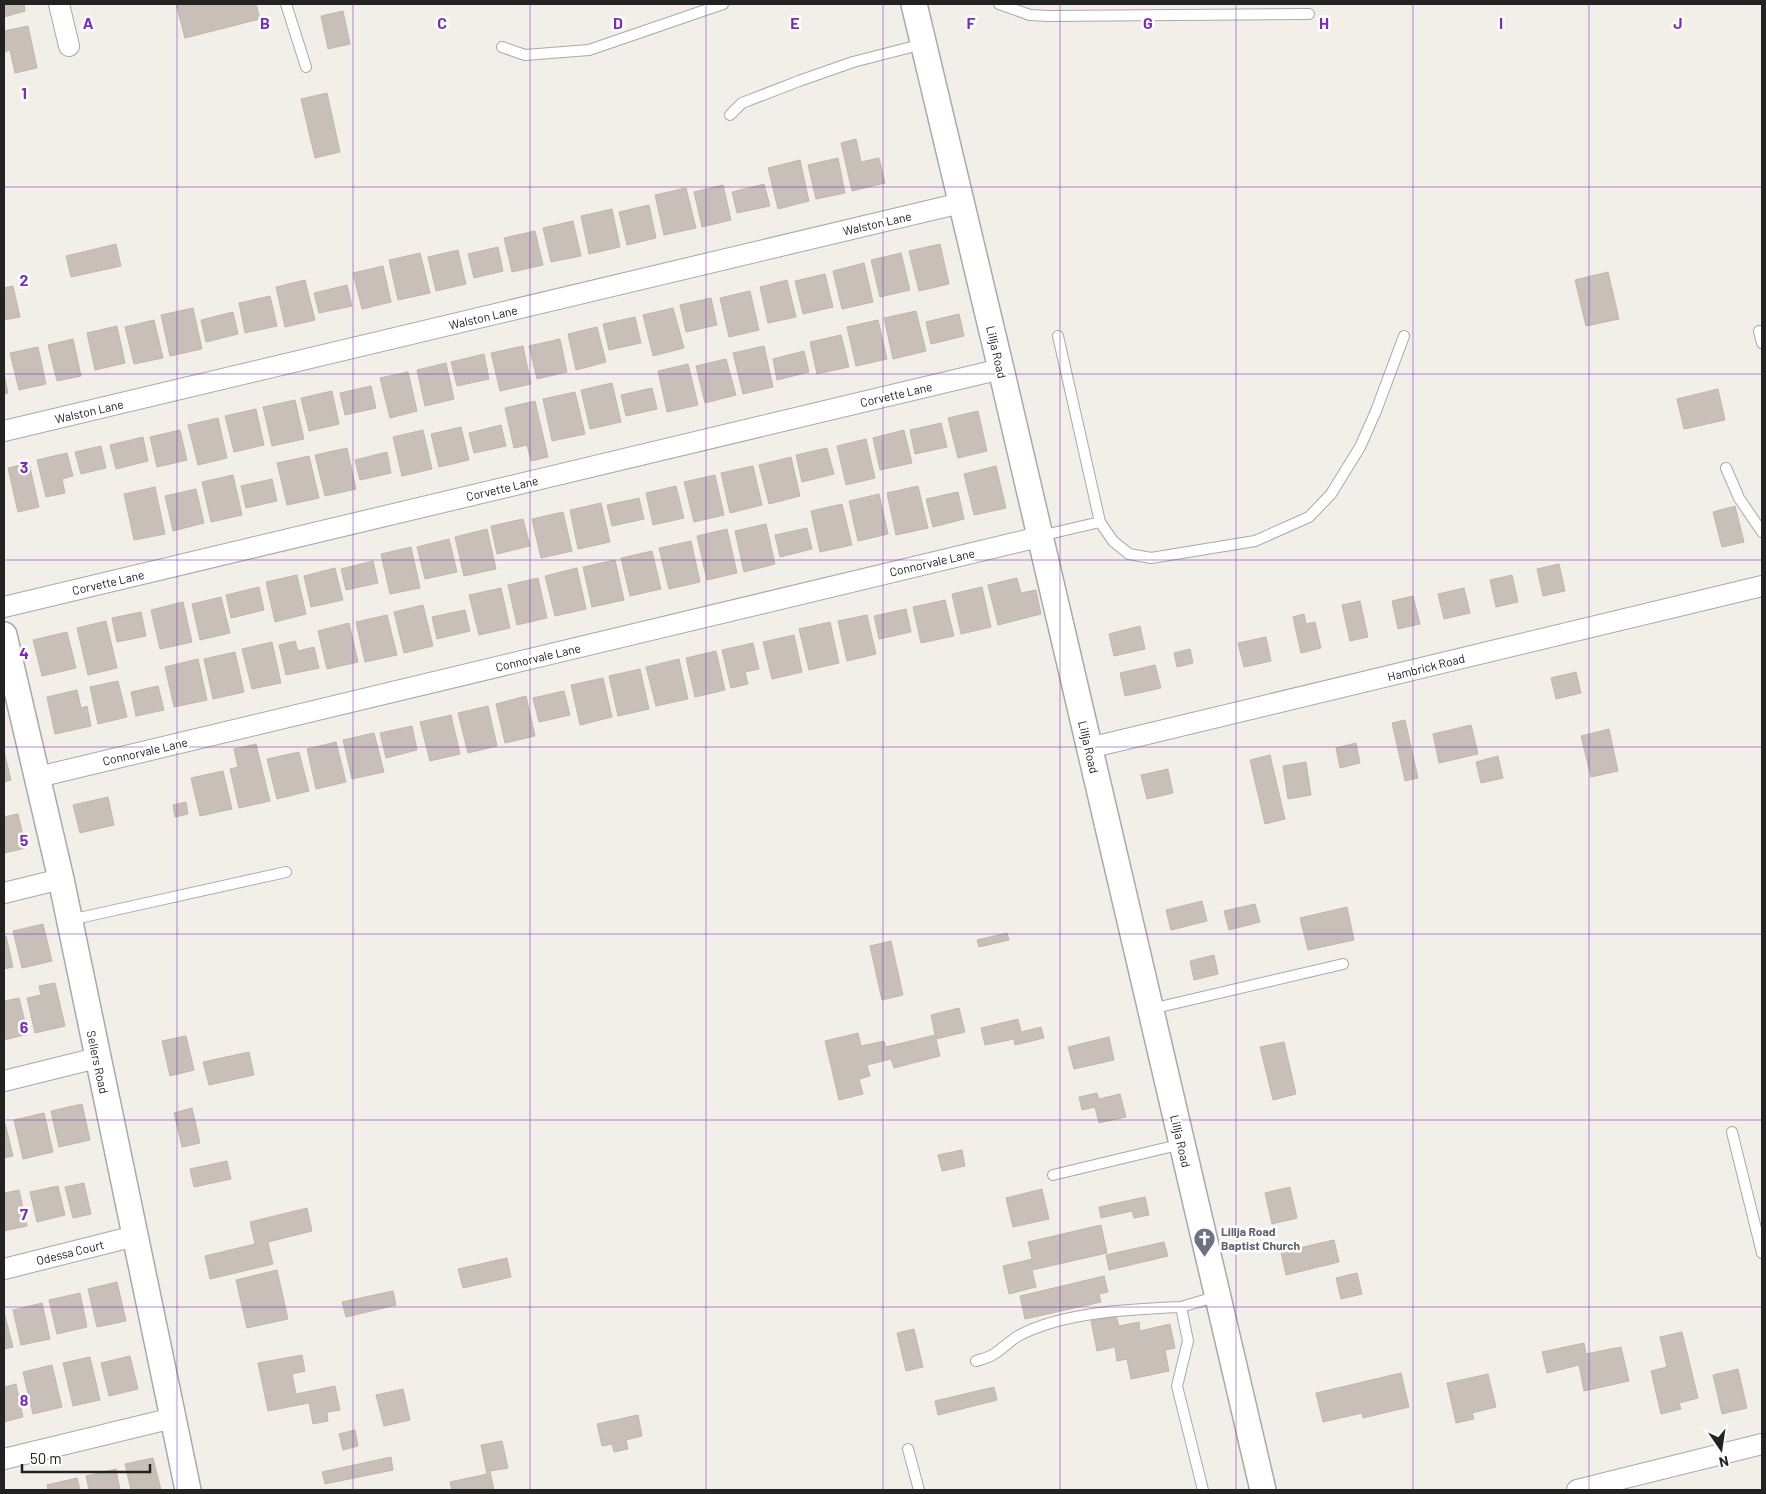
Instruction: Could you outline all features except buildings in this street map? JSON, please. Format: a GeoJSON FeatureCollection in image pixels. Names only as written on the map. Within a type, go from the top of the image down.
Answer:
{"type":"FeatureCollection","features":[{"type":"Feature","properties":{"kind":"street"},"geometry":{"type":"LineString","coordinates":[[59,4],[69,46]]}},
{"type":"Feature","properties":{"kind":"street","name":"Lillja Road"},"geometry":{"type":"LineString","coordinates":[[914,4],[1263,1490]]}},
{"type":"Feature","properties":{"kind":"street","name":"Walston Lane"},"geometry":{"type":"LineString","coordinates":[[4,431],[961,203]]}},
{"type":"Feature","properties":{"kind":"street","name":"Corvette Lane"},"geometry":{"type":"LineString","coordinates":[[4,607],[1001,369]]}},
{"type":"Feature","properties":{"kind":"street","name":"Connorvale Lane"},"geometry":{"type":"LineString","coordinates":[[38,777],[1039,537]]}},
{"type":"Feature","properties":{"kind":"street","name":"Hambrick Road"},"geometry":{"type":"LineString","coordinates":[[1089,748],[1762,586]]}},
{"type":"Feature","properties":{"kind":"street","name":"Sellers Road"},"geometry":{"type":"LineString","coordinates":[[4,635],[12,704],[38,777],[61,879],[188,1490]]}},
{"type":"Feature","properties":{"kind":"street"},"geometry":{"type":"LineString","coordinates":[[4,893],[61,879]]}},
{"type":"Feature","properties":{"kind":"street"},"geometry":{"type":"LineString","coordinates":[[4,1081],[97,1058]]}},
{"type":"Feature","properties":{"kind":"street","name":"Odessa Court"},"geometry":{"type":"LineString","coordinates":[[4,1269],[135,1236]]}},
{"type":"Feature","properties":{"kind":"street"},"geometry":{"type":"LineString","coordinates":[[4,1459],[173,1418]]}},
{"type":"Feature","properties":{"kind":"street"},"geometry":{"type":"LineString","coordinates":[[1577,1490],[1762,1444]]}},
{"type":"Feature","properties":{"kind":"lane"},"geometry":{"type":"LineString","coordinates":[[286,4],[306,66]]}},
{"type":"Feature","properties":{"kind":"lane"},"geometry":{"type":"LineString","coordinates":[[502,46],[525,55],[589,50],[723,4]]}},
{"type":"Feature","properties":{"kind":"lane"},"geometry":{"type":"LineString","coordinates":[[999,4],[1030,15],[1050,16],[1309,14]]}},
{"type":"Feature","properties":{"kind":"lane"},"geometry":{"type":"LineString","coordinates":[[730,115],[742,103],[799,81],[853,62],[923,44]]}},
{"type":"Feature","properties":{"kind":"lane"},"geometry":{"type":"LineString","coordinates":[[1759,331],[1762,343]]}},
{"type":"Feature","properties":{"kind":"lane"},"geometry":{"type":"LineString","coordinates":[[1058,336],[1100,522],[1113,541],[1130,554],[1151,558],[1255,541],[1309,517],[1331,494],[1360,448],[1404,336]]}},
{"type":"Feature","properties":{"kind":"lane"},"geometry":{"type":"LineString","coordinates":[[1726,468],[1740,498],[1762,532]]}},
{"type":"Feature","properties":{"kind":"lane"},"geometry":{"type":"LineString","coordinates":[[1039,537],[1100,522]]}},
{"type":"Feature","properties":{"kind":"lane"},"geometry":{"type":"LineString","coordinates":[[69,920],[286,872]]}},
{"type":"Feature","properties":{"kind":"lane"},"geometry":{"type":"LineString","coordinates":[[1150,1009],[1344,964]]}},
{"type":"Feature","properties":{"kind":"lane"},"geometry":{"type":"LineString","coordinates":[[1732,1132],[1762,1253]]}},
{"type":"Feature","properties":{"kind":"lane"},"geometry":{"type":"LineString","coordinates":[[1053,1175],[1182,1144]]}},
{"type":"Feature","properties":{"kind":"lane"},"geometry":{"type":"LineString","coordinates":[[976,1361],[992,1355],[1018,1336],[1045,1325],[1132,1309],[1181,1307],[1218,1296]]}},
{"type":"Feature","properties":{"kind":"lane"},"geometry":{"type":"LineString","coordinates":[[1181,1307],[1188,1341],[1177,1386],[1203,1490]]}},
{"type":"Feature","properties":{"kind":"lane"},"geometry":{"type":"LineString","coordinates":[[908,1449],[919,1490]]}},
{"type":"Feature","properties":{"kind":"place","name":"Lillja Road Baptist Church"},"geometry":{"type":"Point","coordinates":[1205,1257]}}]}
